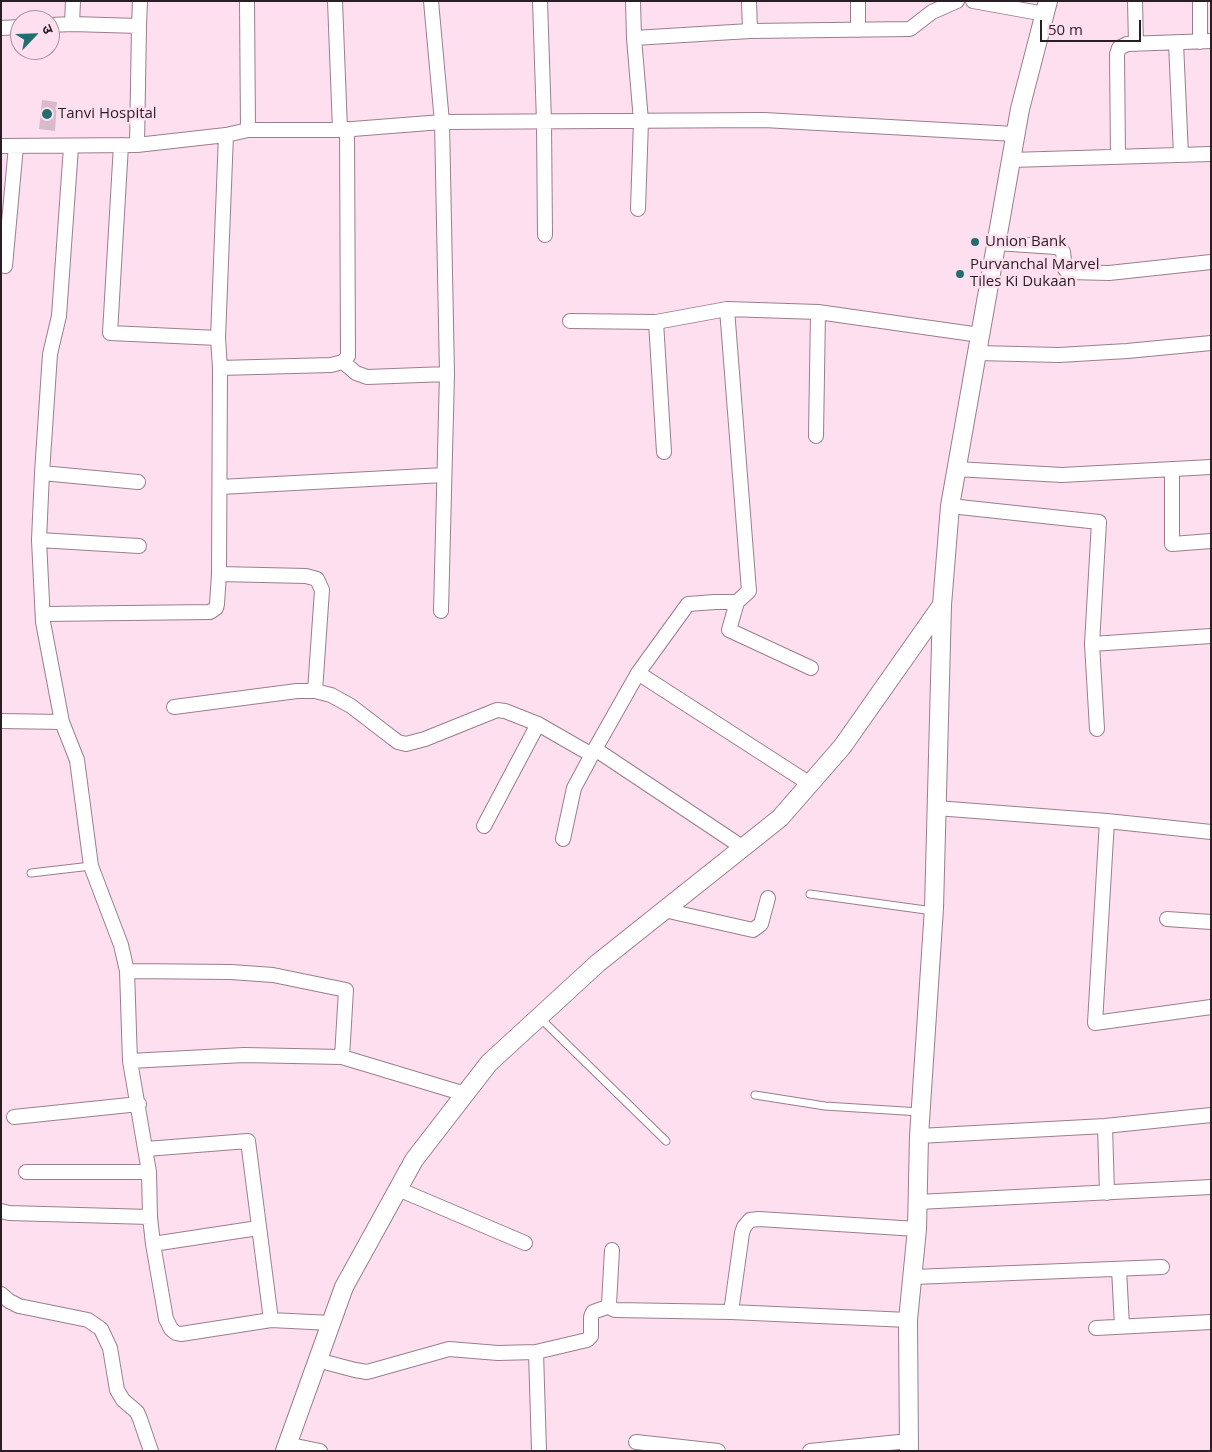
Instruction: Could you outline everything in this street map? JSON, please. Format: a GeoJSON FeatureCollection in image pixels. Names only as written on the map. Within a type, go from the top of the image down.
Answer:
{"type":"FeatureCollection","features":[{"type":"Feature","properties":{"kind":"street"},"geometry":{"type":"LineString","coordinates":[[72,24],[73,1]]}},
{"type":"Feature","properties":{"kind":"street"},"geometry":{"type":"LineString","coordinates":[[137,145],[140,1]]}},
{"type":"Feature","properties":{"kind":"street"},"geometry":{"type":"LineString","coordinates":[[247,1],[248,130]]}},
{"type":"Feature","properties":{"kind":"street"},"geometry":{"type":"LineString","coordinates":[[220,368],[330,366],[342,362],[348,356],[344,129],[334,1]]}},
{"type":"Feature","properties":{"kind":"street"},"geometry":{"type":"LineString","coordinates":[[431,1],[442,122],[447,374],[441,610]]}},
{"type":"Feature","properties":{"kind":"street"},"geometry":{"type":"LineString","coordinates":[[540,1],[545,235]]}},
{"type":"Feature","properties":{"kind":"street"},"geometry":{"type":"LineString","coordinates":[[633,1],[641,121],[638,210]]}},
{"type":"Feature","properties":{"kind":"street"},"geometry":{"type":"LineString","coordinates":[[749,1],[750,31]]}},
{"type":"Feature","properties":{"kind":"street"},"geometry":{"type":"LineString","coordinates":[[858,1],[858,30]]}},
{"type":"Feature","properties":{"kind":"street"},"geometry":{"type":"LineString","coordinates":[[634,38],[750,31],[910,29],[932,12],[957,1]]}},
{"type":"Feature","properties":{"kind":"street"},"geometry":{"type":"LineString","coordinates":[[810,1451],[909,1446],[908,1320],[914,1277],[917,1229],[920,1112],[933,911],[942,605],[950,506],[1015,134],[1046,7],[973,1]]}},
{"type":"Feature","properties":{"kind":"street"},"geometry":{"type":"LineString","coordinates":[[1135,1],[1136,44]]}},
{"type":"Feature","properties":{"kind":"street"},"geometry":{"type":"LineString","coordinates":[[1118,157],[1118,50],[1124,45],[1205,42],[1200,1]]}},
{"type":"Feature","properties":{"kind":"street"},"geometry":{"type":"LineString","coordinates":[[60,25],[139,26]]}},
{"type":"Feature","properties":{"kind":"street"},"geometry":{"type":"LineString","coordinates":[[1176,43],[1181,155]]}},
{"type":"Feature","properties":{"kind":"street"},"geometry":{"type":"LineString","coordinates":[[1,146],[137,145],[226,135],[248,130],[344,129],[442,122],[764,120],[1015,134]]}},
{"type":"Feature","properties":{"kind":"street"},"geometry":{"type":"LineString","coordinates":[[43,614],[210,612],[218,604],[220,368],[218,338],[226,135]]}},
{"type":"Feature","properties":{"kind":"street"},"geometry":{"type":"LineString","coordinates":[[121,145],[110,333],[218,338]]}},
{"type":"Feature","properties":{"kind":"street"},"geometry":{"type":"LineString","coordinates":[[5,266],[16,146]]}},
{"type":"Feature","properties":{"kind":"street"},"geometry":{"type":"LineString","coordinates":[[71,146],[59,316],[50,354],[42,473],[39,540],[43,622],[62,722],[77,760],[91,866],[120,945],[127,971],[130,1061],[146,1149],[153,1244],[166,1319],[171,1329],[176,1333],[182,1334],[271,1320],[331,1323]]}},
{"type":"Feature","properties":{"kind":"street"},"geometry":{"type":"LineString","coordinates":[[1011,160],[1211,154]]}},
{"type":"Feature","properties":{"kind":"street"},"geometry":{"type":"LineString","coordinates":[[996,243],[1056,247],[1061,249],[1064,265],[1068,272],[1109,273],[1211,262]]}},
{"type":"Feature","properties":{"kind":"street"},"geometry":{"type":"LineString","coordinates":[[570,321],[656,322],[727,309],[818,312],[980,335]]}},
{"type":"Feature","properties":{"kind":"street"},"geometry":{"type":"LineString","coordinates":[[727,309],[748,592],[736,602],[729,630],[811,668]]}},
{"type":"Feature","properties":{"kind":"street"},"geometry":{"type":"LineString","coordinates":[[816,436],[818,312]]}},
{"type":"Feature","properties":{"kind":"street"},"geometry":{"type":"LineString","coordinates":[[656,322],[664,452]]}},
{"type":"Feature","properties":{"kind":"street"},"geometry":{"type":"LineString","coordinates":[[977,353],[1059,355],[1211,343]]}},
{"type":"Feature","properties":{"kind":"street"},"geometry":{"type":"LineString","coordinates":[[342,362],[356,373],[367,377],[447,374]]}},
{"type":"Feature","properties":{"kind":"street"},"geometry":{"type":"LineString","coordinates":[[956,469],[1062,475],[1211,467]]}},
{"type":"Feature","properties":{"kind":"street"},"geometry":{"type":"LineString","coordinates":[[1172,469],[1172,544],[1211,541]]}},
{"type":"Feature","properties":{"kind":"street"},"geometry":{"type":"LineString","coordinates":[[42,473],[138,482]]}},
{"type":"Feature","properties":{"kind":"street"},"geometry":{"type":"LineString","coordinates":[[220,488],[444,475]]}},
{"type":"Feature","properties":{"kind":"street"},"geometry":{"type":"LineString","coordinates":[[950,506],[1099,522],[1092,644],[1096,728]]}},
{"type":"Feature","properties":{"kind":"street"},"geometry":{"type":"LineString","coordinates":[[39,540],[139,546]]}},
{"type":"Feature","properties":{"kind":"street"},"geometry":{"type":"LineString","coordinates":[[219,574],[306,576],[317,579],[322,590],[315,691]]}},
{"type":"Feature","properties":{"kind":"street"},"geometry":{"type":"LineString","coordinates":[[563,838],[574,788],[593,752],[638,673],[688,604],[736,602]]}},
{"type":"Feature","properties":{"kind":"street"},"geometry":{"type":"LineString","coordinates":[[320,1451],[286,1447],[344,1287],[414,1160],[489,1063],[598,963],[780,818],[842,746],[942,605]]}},
{"type":"Feature","properties":{"kind":"street"},"geometry":{"type":"LineString","coordinates":[[1092,644],[1211,636]]}},
{"type":"Feature","properties":{"kind":"street"},"geometry":{"type":"LineString","coordinates":[[638,673],[810,784]]}},
{"type":"Feature","properties":{"kind":"street"},"geometry":{"type":"LineString","coordinates":[[174,707],[296,691],[315,691],[330,695],[350,706],[398,742],[406,744],[424,739],[497,710],[505,711],[538,724],[593,752],[742,847]]}},
{"type":"Feature","properties":{"kind":"street"},"geometry":{"type":"LineString","coordinates":[[1,721],[62,722]]}},
{"type":"Feature","properties":{"kind":"street"},"geometry":{"type":"LineString","coordinates":[[484,826],[538,724]]}},
{"type":"Feature","properties":{"kind":"street"},"geometry":{"type":"LineString","coordinates":[[936,808],[1107,821],[1211,832]]}},
{"type":"Feature","properties":{"kind":"street"},"geometry":{"type":"LineString","coordinates":[[1107,821],[1095,1023],[1211,1007]]}},
{"type":"Feature","properties":{"kind":"street"},"geometry":{"type":"LineString","coordinates":[[664,910],[753,930],[761,924],[768,898]]}},
{"type":"Feature","properties":{"kind":"street"},"geometry":{"type":"LineString","coordinates":[[1167,919],[1211,922]]}},
{"type":"Feature","properties":{"kind":"street"},"geometry":{"type":"LineString","coordinates":[[127,971],[231,972],[273,975],[346,990],[342,1057]]}},
{"type":"Feature","properties":{"kind":"street"},"geometry":{"type":"LineString","coordinates":[[130,1061],[244,1056],[342,1057],[465,1094]]}},
{"type":"Feature","properties":{"kind":"street"},"geometry":{"type":"LineString","coordinates":[[14,1117],[139,1104]]}},
{"type":"Feature","properties":{"kind":"street"},"geometry":{"type":"LineString","coordinates":[[919,1136],[1105,1126],[1211,1115]]}},
{"type":"Feature","properties":{"kind":"street"},"geometry":{"type":"LineString","coordinates":[[1105,1126],[1107,1193]]}},
{"type":"Feature","properties":{"kind":"street"},"geometry":{"type":"LineString","coordinates":[[146,1149],[248,1141],[271,1320]]}},
{"type":"Feature","properties":{"kind":"street"},"geometry":{"type":"LineString","coordinates":[[26,1172],[149,1172]]}},
{"type":"Feature","properties":{"kind":"street"},"geometry":{"type":"LineString","coordinates":[[918,1202],[1211,1187]]}},
{"type":"Feature","properties":{"kind":"street"},"geometry":{"type":"LineString","coordinates":[[398,1189],[525,1243]]}},
{"type":"Feature","properties":{"kind":"street"},"geometry":{"type":"LineString","coordinates":[[1,1211],[9,1213],[150,1217]]}},
{"type":"Feature","properties":{"kind":"street"},"geometry":{"type":"LineString","coordinates":[[731,1312],[742,1233],[750,1220],[917,1229]]}},
{"type":"Feature","properties":{"kind":"street"},"geometry":{"type":"LineString","coordinates":[[153,1244],[258,1228]]}},
{"type":"Feature","properties":{"kind":"street"},"geometry":{"type":"LineString","coordinates":[[610,1306],[612,1250]]}},
{"type":"Feature","properties":{"kind":"street"},"geometry":{"type":"LineString","coordinates":[[914,1277],[1162,1267]]}},
{"type":"Feature","properties":{"kind":"street"},"geometry":{"type":"LineString","coordinates":[[1119,1269],[1122,1326]]}},
{"type":"Feature","properties":{"kind":"street"},"geometry":{"type":"LineString","coordinates":[[1,1294],[19,1306],[88,1320],[101,1329],[110,1348],[117,1390],[123,1400],[137,1412],[151,1451]]}},
{"type":"Feature","properties":{"kind":"street"},"geometry":{"type":"LineString","coordinates":[[317,1360],[367,1372],[449,1349],[498,1353],[536,1352],[587,1340],[590,1336],[593,1312],[610,1306]]}},
{"type":"Feature","properties":{"kind":"street"},"geometry":{"type":"LineString","coordinates":[[610,1306],[615,1310],[731,1312],[908,1320]]}},
{"type":"Feature","properties":{"kind":"street"},"geometry":{"type":"LineString","coordinates":[[1096,1328],[1211,1322]]}},
{"type":"Feature","properties":{"kind":"street"},"geometry":{"type":"LineString","coordinates":[[536,1352],[539,1451]]}},
{"type":"Feature","properties":{"kind":"street"},"geometry":{"type":"LineString","coordinates":[[636,1442],[718,1451]]}},
{"type":"Feature","properties":{"kind":"lane"},"geometry":{"type":"LineString","coordinates":[[31,873],[91,866]]}},
{"type":"Feature","properties":{"kind":"lane"},"geometry":{"type":"LineString","coordinates":[[810,894],[933,911]]}},
{"type":"Feature","properties":{"kind":"lane"},"geometry":{"type":"LineString","coordinates":[[539,1017],[666,1141]]}},
{"type":"Feature","properties":{"kind":"lane"},"geometry":{"type":"LineString","coordinates":[[755,1094],[825,1106],[920,1112]]}},
{"type":"Feature","properties":{"kind":"building"},"geometry":{"type":"Polygon","coordinates":[[[42,100],[57,102],[55,131],[39,129],[42,100]]]}},
{"type":"Feature","properties":{"kind":"place","name":"Tanvi Hospital"},"geometry":{"type":"Point","coordinates":[47,114]}},
{"type":"Feature","properties":{"kind":"place","name":"Union Bank"},"geometry":{"type":"Point","coordinates":[975,242]}},
{"type":"Feature","properties":{"kind":"place","name":"Purvanchal Marvel Tiles Ki Dukaan"},"geometry":{"type":"Point","coordinates":[960,274]}}]}
